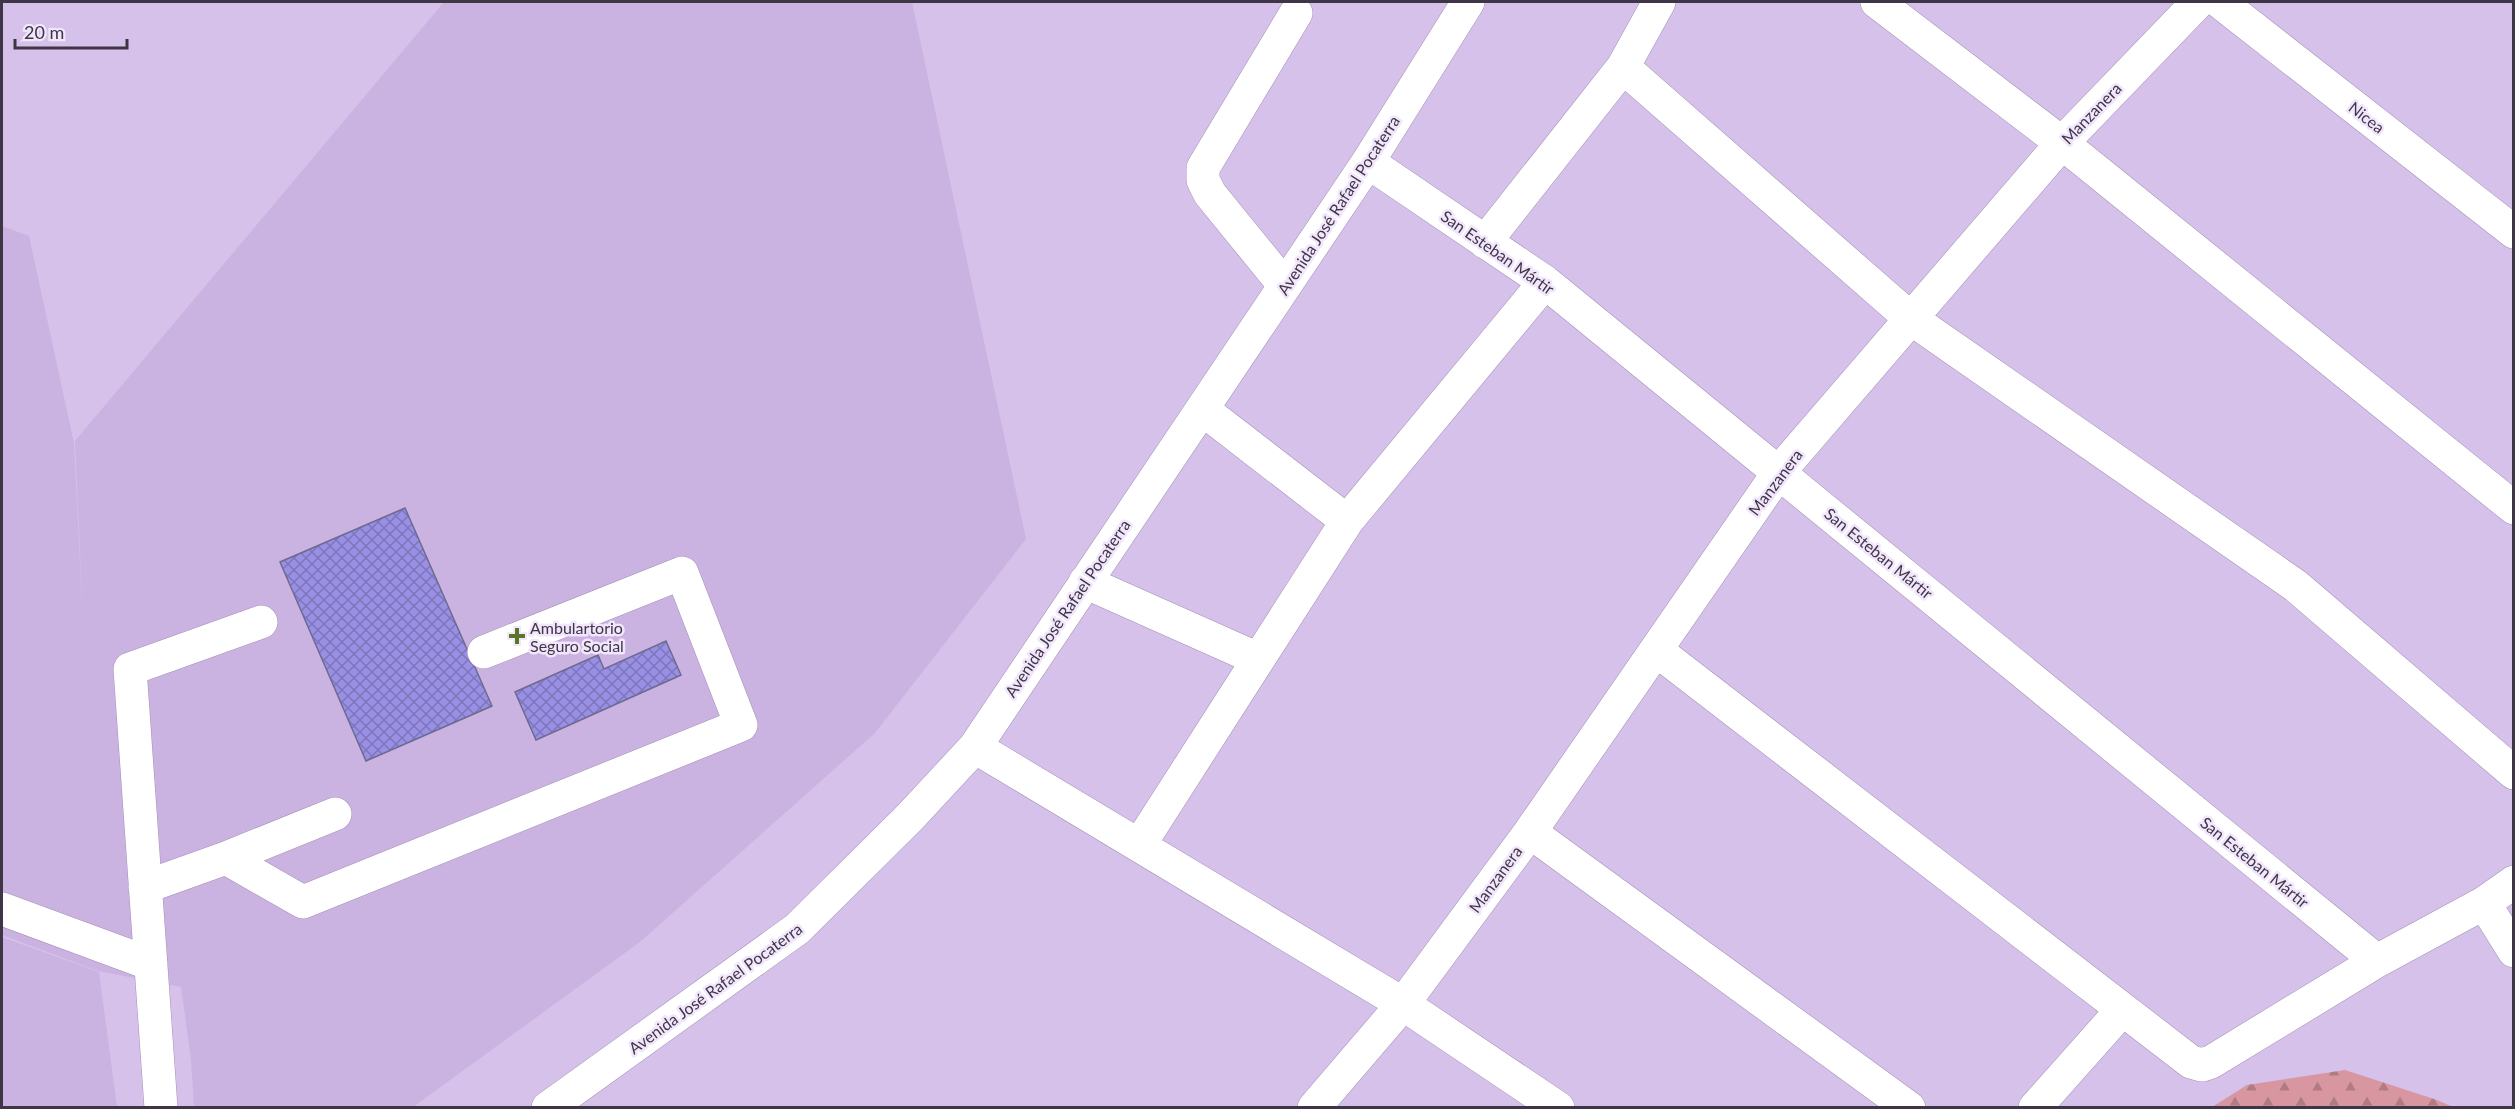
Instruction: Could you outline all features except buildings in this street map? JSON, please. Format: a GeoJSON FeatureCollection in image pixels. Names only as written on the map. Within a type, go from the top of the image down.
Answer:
{"type":"FeatureCollection","features":[{"type":"Feature","properties":{"kind":"street","name":"Avenida José Rafael Pocaterra"},"geometry":{"type":"LineString","coordinates":[[548,1107],[797,929],[910,817],[975,747],[1368,162],[1468,2]]}},
{"type":"Feature","properties":{"kind":"street"},"geometry":{"type":"LineString","coordinates":[[1485,242],[1623,67],[1659,2]]}},
{"type":"Feature","properties":{"kind":"street"},"geometry":{"type":"LineString","coordinates":[[1877,2],[2062,143],[2514,508]]}},
{"type":"Feature","properties":{"kind":"street","name":"Manzanera"},"geometry":{"type":"LineString","coordinates":[[1314,1107],[1403,1004],[1530,832],[1779,472],[2062,143],[2198,2]]}},
{"type":"Feature","properties":{"kind":"street","name":"Nicea"},"geometry":{"type":"LineString","coordinates":[[2220,2],[2514,232]]}},
{"type":"Feature","properties":{"kind":"street"},"geometry":{"type":"LineString","coordinates":[[1285,286],[1210,194],[1203,180],[1203,168],[1296,13]]}},
{"type":"Feature","properties":{"kind":"street"},"geometry":{"type":"LineString","coordinates":[[1623,67],[1910,318],[2296,586],[2514,773]]}},
{"type":"Feature","properties":{"kind":"street","name":"San Esteban Mártir"},"geometry":{"type":"LineString","coordinates":[[1368,162],[1545,282],[2377,962]]}},
{"type":"Feature","properties":{"kind":"street"},"geometry":{"type":"LineString","coordinates":[[1140,844],[1347,521],[1545,282]]}},
{"type":"Feature","properties":{"kind":"street"},"geometry":{"type":"LineString","coordinates":[[1202,410],[1347,521]]}},
{"type":"Feature","properties":{"kind":"street"},"geometry":{"type":"LineString","coordinates":[[226,858],[303,902],[741,724],[682,573],[484,652]]}},
{"type":"Feature","properties":{"kind":"street"},"geometry":{"type":"LineString","coordinates":[[1085,582],[1258,659]]}},
{"type":"Feature","properties":{"kind":"street"},"geometry":{"type":"LineString","coordinates":[[161,1107],[130,669],[261,622]]}},
{"type":"Feature","properties":{"kind":"street"},"geometry":{"type":"LineString","coordinates":[[1656,650],[2122,1010],[2191,1062],[2202,1065],[2211,1062],[2377,962],[2484,903],[2514,882]]}},
{"type":"Feature","properties":{"kind":"street"},"geometry":{"type":"LineString","coordinates":[[975,747],[1403,1004],[1558,1107]]}},
{"type":"Feature","properties":{"kind":"street"},"geometry":{"type":"LineString","coordinates":[[145,887],[226,858],[335,814]]}},
{"type":"Feature","properties":{"kind":"street"},"geometry":{"type":"LineString","coordinates":[[1530,832],[1909,1107]]}},
{"type":"Feature","properties":{"kind":"street"},"geometry":{"type":"LineString","coordinates":[[2484,903],[2514,951]]}},
{"type":"Feature","properties":{"kind":"street"},"geometry":{"type":"LineString","coordinates":[[2,909],[151,964]]}},
{"type":"Feature","properties":{"kind":"street"},"geometry":{"type":"LineString","coordinates":[[2035,1107],[2122,1010]]}},
{"type":"Feature","properties":{"kind":"shaded area","name":"Ambulartorio Seguro Social"},"geometry":{"type":"Polygon","coordinates":[[[444,2],[912,2],[1026,539],[875,733],[640,942],[413,1107],[194,1107],[191,1059],[181,987],[98,971],[2,935],[2,226],[29,236],[74,443],[84,642],[75,441],[444,2]]]}},
{"type":"Feature","properties":{"kind":"shaded area"},"geometry":{"type":"Polygon","coordinates":[[[2,937],[99,972],[117,1107],[2,1107],[2,937]]]}},
{"type":"Feature","properties":{"kind":"green space"},"geometry":{"type":"Polygon","coordinates":[[[2345,1070],[2453,1107],[2212,1107],[2247,1085],[2345,1070]]]}},
{"type":"Feature","properties":{"kind":"place","name":"Ambulartorio Seguro Social"},"geometry":{"type":"Point","coordinates":[517,636]}}]}
